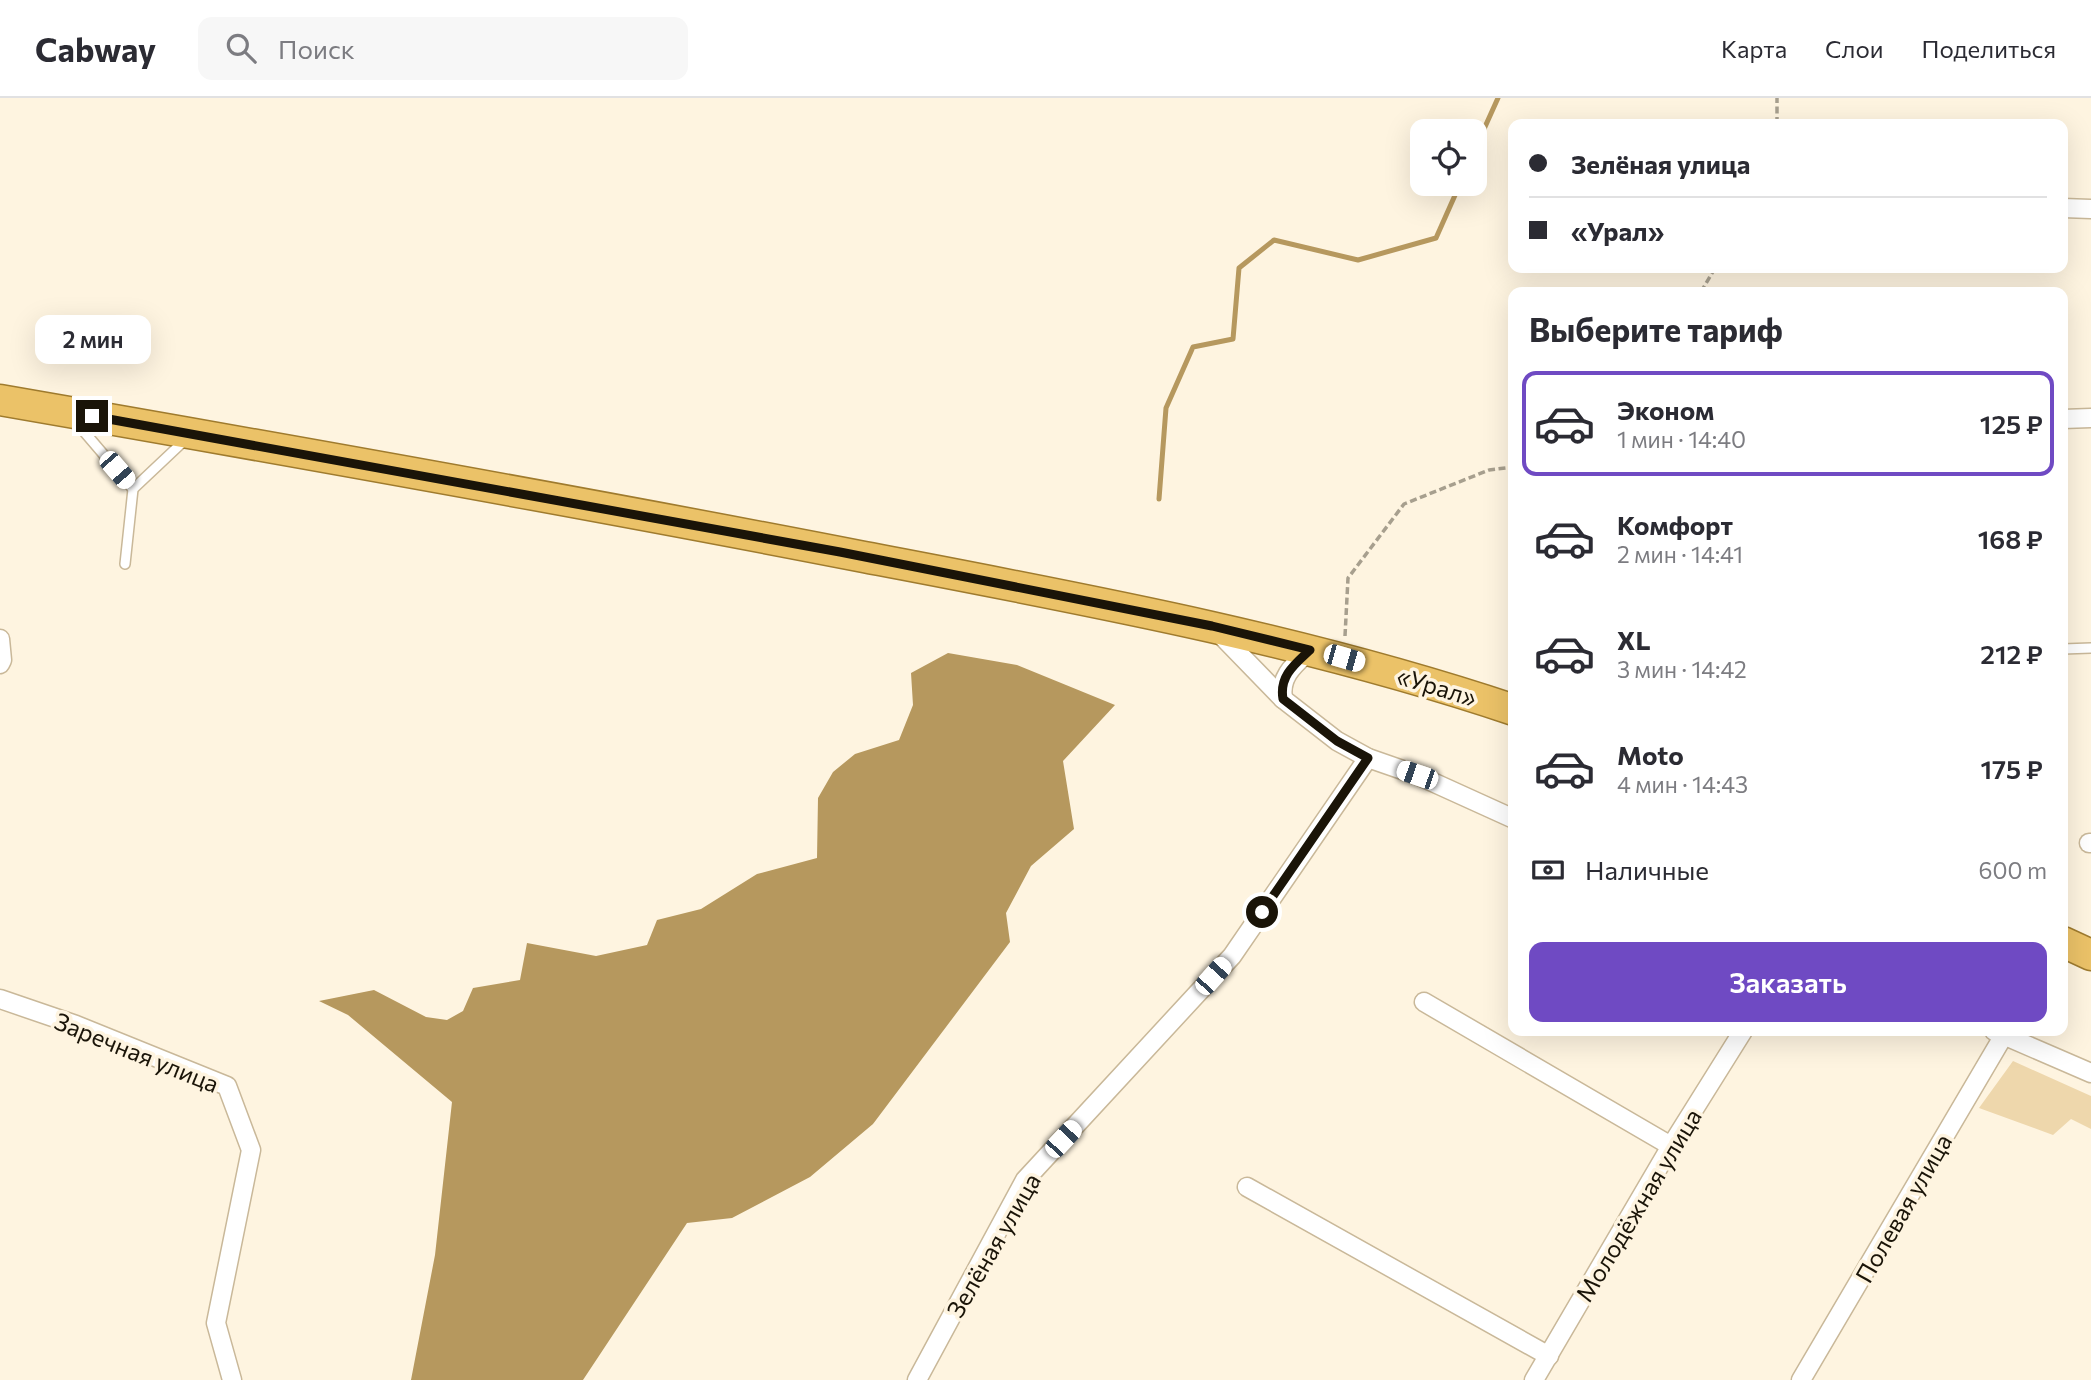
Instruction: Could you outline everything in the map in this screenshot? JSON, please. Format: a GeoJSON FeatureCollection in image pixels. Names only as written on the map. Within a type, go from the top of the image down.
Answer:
{"type":"FeatureCollection","features":[{"type":"Feature","properties":{"kind":"highway","name":"«Урал»"},"geometry":{"type":"LineString","coordinates":[[0,400],[777,540],[1212,626],[1344,658],[1508,708]]}},
{"type":"Feature","properties":{"kind":"highway"},"geometry":{"type":"LineString","coordinates":[[2068,944],[2091,955]]}},
{"type":"Feature","properties":{"kind":"street"},"geometry":{"type":"LineString","coordinates":[[2068,208],[2091,209]]}},
{"type":"Feature","properties":{"kind":"street"},"geometry":{"type":"LineString","coordinates":[[2068,419],[2091,418]]}},
{"type":"Feature","properties":{"kind":"street"},"geometry":{"type":"LineString","coordinates":[[1212,626],[1283,699],[1337,741],[1368,758],[1417,775],[1508,816]]}},
{"type":"Feature","properties":{"kind":"street"},"geometry":{"type":"LineString","coordinates":[[0,639],[0,664]]}},
{"type":"Feature","properties":{"kind":"street"},"geometry":{"type":"LineString","coordinates":[[1283,699],[1281,690],[1284,678],[1292,666],[1310,650]]}},
{"type":"Feature","properties":{"kind":"street","name":"Зелёная улица"},"geometry":{"type":"LineString","coordinates":[[917,1380],[1025,1180],[1232,956],[1368,758]]}},
{"type":"Feature","properties":{"kind":"street","name":"Заречная улица"},"geometry":{"type":"LineString","coordinates":[[0,999],[76,1025],[227,1086],[251,1150],[216,1323],[232,1380]]}},
{"type":"Feature","properties":{"kind":"street"},"geometry":{"type":"LineString","coordinates":[[1424,1002],[1671,1146]]}},
{"type":"Feature","properties":{"kind":"street","name":"Молодёжная улица"},"geometry":{"type":"LineString","coordinates":[[1534,1380],[1671,1146],[1740,1036]]}},
{"type":"Feature","properties":{"kind":"street","name":"Полевая улица"},"geometry":{"type":"LineString","coordinates":[[1801,1380],[1996,1036]]}},
{"type":"Feature","properties":{"kind":"street"},"geometry":{"type":"LineString","coordinates":[[2005,1036],[2091,1073]]}},
{"type":"Feature","properties":{"kind":"street"},"geometry":{"type":"LineString","coordinates":[[1247,1187],[1549,1356]]}},
{"type":"Feature","properties":{"kind":"lane"},"geometry":{"type":"LineString","coordinates":[[67,412],[133,489]]}},
{"type":"Feature","properties":{"kind":"lane"},"geometry":{"type":"LineString","coordinates":[[125,564],[133,489],[191,434]]}},
{"type":"Feature","properties":{"kind":"lane"},"geometry":{"type":"LineString","coordinates":[[2068,649],[2091,648]]}},
{"type":"Feature","properties":{"kind":"path"},"geometry":{"type":"LineString","coordinates":[[1777,98],[1777,119]]}},
{"type":"Feature","properties":{"kind":"path"},"geometry":{"type":"LineString","coordinates":[[1344,658],[1348,578],[1404,503],[1489,470],[1508,468]]}},
{"type":"Feature","properties":{"kind":"shaded area"},"geometry":{"type":"Polygon","coordinates":[[[948,653],[1017,665],[1115,705],[1063,761],[1074,829],[1031,866],[1006,913],[1010,942],[873,1124],[810,1177],[732,1218],[687,1223],[583,1380],[411,1380],[435,1255],[452,1102],[348,1015],[319,1001],[374,990],[426,1017],[447,1020],[463,1011],[473,988],[520,980],[527,943],[596,956],[647,945],[657,920],[701,909],[757,874],[817,858],[818,798],[833,772],[855,754],[899,740],[913,705],[911,673],[948,653]]]}},
{"type":"Feature","properties":{"kind":"shaded area"},"geometry":{"type":"Polygon","coordinates":[[[2013,1061],[2091,1096],[2091,1129],[2071,1119],[2053,1135],[1979,1108],[2013,1061]]]}},
{"type":"Feature","properties":{"kind":"waterway"},"geometry":{"type":"LineString","coordinates":[[1487,122],[1498,98]]}},
{"type":"Feature","properties":{"kind":"waterway"},"geometry":{"type":"LineString","coordinates":[[1159,499],[1166,408],[1193,347],[1233,339],[1239,268],[1274,240],[1358,260],[1436,238],[1455,196]]}},
{"type":"Feature","properties":{"kind":"route"},"geometry":{"type":"LineString","coordinates":[[92,416],[840,552],[1212,626],[1310,650],[1292,666],[1284,678],[1281,690],[1283,699],[1312,724],[1368,758],[1262,912]]}}]}
